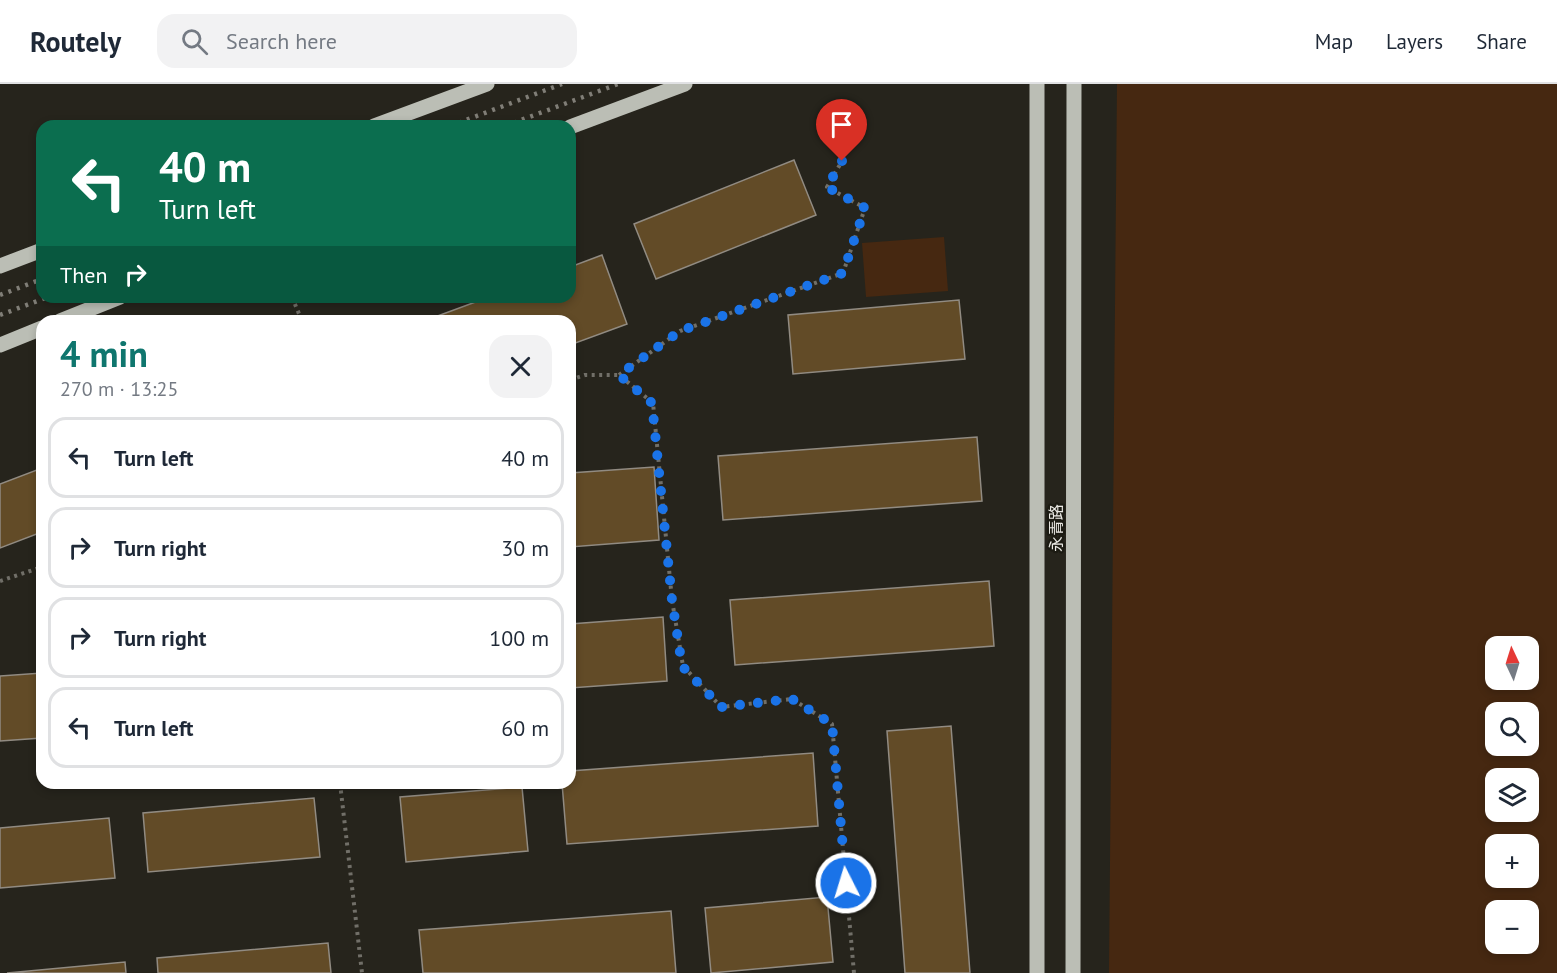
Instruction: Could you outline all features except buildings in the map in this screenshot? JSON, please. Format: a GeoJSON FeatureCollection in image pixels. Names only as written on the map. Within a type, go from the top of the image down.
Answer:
{"type":"FeatureCollection","features":[{"type":"Feature","properties":{"kind":"main road"},"geometry":{"type":"LineString","coordinates":[[390,120],[487,84]]}},
{"type":"Feature","properties":{"kind":"main road"},"geometry":{"type":"LineString","coordinates":[[576,125],[686,84]]}},
{"type":"Feature","properties":{"kind":"main road","name":"永青路"},"geometry":{"type":"LineString","coordinates":[[1037,84],[1038,973]]}},
{"type":"Feature","properties":{"kind":"main road","name":"永青路"},"geometry":{"type":"LineString","coordinates":[[1073,973],[1074,84]]}},
{"type":"Feature","properties":{"kind":"main road"},"geometry":{"type":"LineString","coordinates":[[5,263],[36,252]]}},
{"type":"Feature","properties":{"kind":"main road"},"geometry":{"type":"LineString","coordinates":[[75,315],[105,303]]}},
{"type":"Feature","properties":{"kind":"main road"},"geometry":{"type":"LineString","coordinates":[[0,345],[36,330]]}},
{"type":"Feature","properties":{"kind":"path"},"geometry":{"type":"LineString","coordinates":[[576,378],[585,375],[619,375],[680,331],[843,273],[865,208],[827,187],[842,161]]}},
{"type":"Feature","properties":{"kind":"path"},"geometry":{"type":"LineString","coordinates":[[619,375],[652,403],[672,600],[682,666],[721,707],[792,699],[832,724],[854,973]]}},
{"type":"Feature","properties":{"kind":"path"},"geometry":{"type":"LineString","coordinates":[[0,581],[36,569]]}},
{"type":"Feature","properties":{"kind":"path"},"geometry":{"type":"LineString","coordinates":[[341,789],[362,973]]}},
{"type":"Feature","properties":{"kind":"shaded area"},"geometry":{"type":"Polygon","coordinates":[[[1117,84],[1557,84],[1557,973],[1109,973],[1117,84]]]}},
{"type":"Feature","properties":{"kind":"shaded area"},"geometry":{"type":"Polygon","coordinates":[[[944,237],[948,291],[866,297],[862,243],[944,237]]]}},
{"type":"Feature","properties":{"kind":"railway"},"geometry":{"type":"LineString","coordinates":[[466,120],[562,84]]}},
{"type":"Feature","properties":{"kind":"railway"},"geometry":{"type":"LineString","coordinates":[[521,120],[618,84]]}},
{"type":"Feature","properties":{"kind":"railway"},"geometry":{"type":"LineString","coordinates":[[0,295],[36,281]]}},
{"type":"Feature","properties":{"kind":"railway"},"geometry":{"type":"LineString","coordinates":[[0,315],[36,302]]}},
{"type":"Feature","properties":{"kind":"route"},"geometry":{"type":"LineString","coordinates":[[842,161],[827,187],[865,208],[843,273],[680,331],[619,375],[652,403],[672,600],[682,666],[721,707],[792,699],[832,724],[846,883]]}}]}
